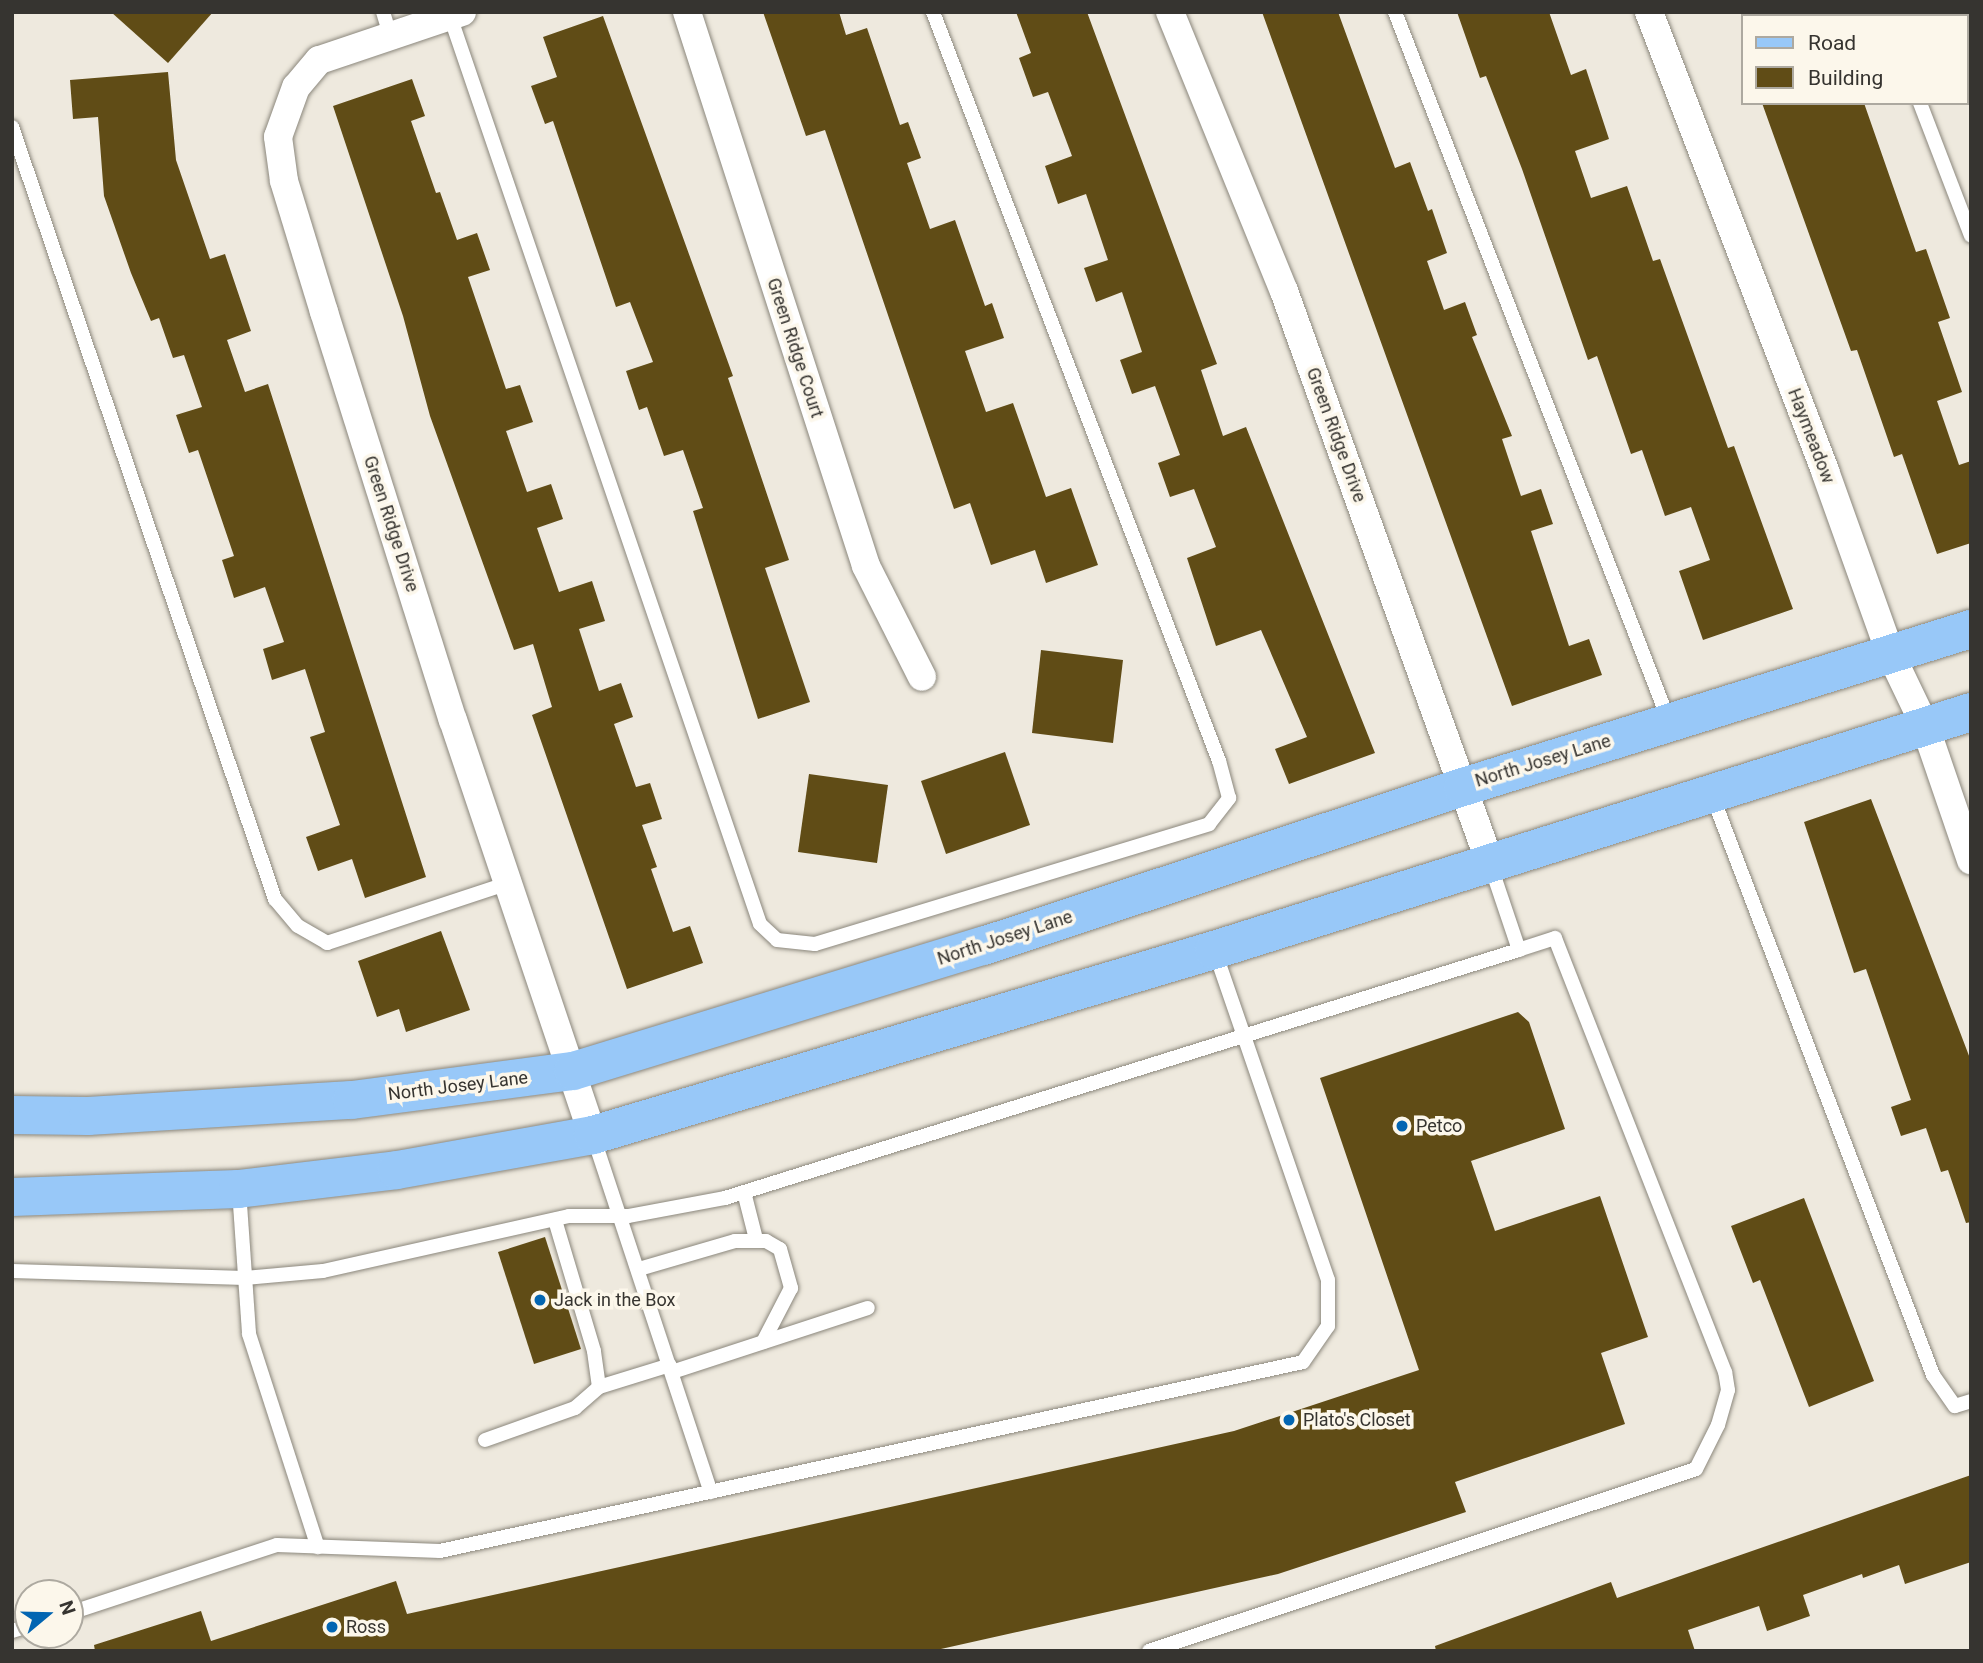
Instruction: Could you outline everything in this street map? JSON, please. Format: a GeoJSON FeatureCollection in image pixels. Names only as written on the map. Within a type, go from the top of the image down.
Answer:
{"type":"FeatureCollection","features":[{"type":"Feature","properties":{"kind":"main road","name":"North Josey Lane"},"geometry":{"type":"LineString","coordinates":[[12,1115],[88,1116],[352,1100],[573,1071],[983,946],[1463,787],[1971,629]]}},
{"type":"Feature","properties":{"kind":"main road"},"geometry":{"type":"LineString","coordinates":[[12,1197],[239,1189],[397,1170],[593,1135],[1214,950],[1971,712]]}},
{"type":"Feature","properties":{"kind":"street","name":"Green Ridge Court"},"geometry":{"type":"LineString","coordinates":[[687,12],[866,566],[922,677]]}},
{"type":"Feature","properties":{"kind":"street","name":"Green Ridge Drive"},"geometry":{"type":"LineString","coordinates":[[1170,12],[1284,291],[1490,863]]}},
{"type":"Feature","properties":{"kind":"street","name":"Haymeadow"},"geometry":{"type":"LineString","coordinates":[[1649,12],[1825,471],[1890,653],[1925,726],[1971,860]]}},
{"type":"Feature","properties":{"kind":"street","name":"Green Ridge Drive"},"geometry":{"type":"LineString","coordinates":[[456,14],[386,24],[319,60],[296,87],[278,137],[284,181],[324,312],[593,1135]]}},
{"type":"Feature","properties":{"kind":"lane"},"geometry":{"type":"LineString","coordinates":[[456,14],[760,924],[776,940],[815,944],[1209,824],[1229,799],[1219,761],[933,12]]}},
{"type":"Feature","properties":{"kind":"lane"},"geometry":{"type":"LineString","coordinates":[[1395,12],[1669,722]]}},
{"type":"Feature","properties":{"kind":"lane"},"geometry":{"type":"LineString","coordinates":[[1921,105],[1971,236]]}},
{"type":"Feature","properties":{"kind":"lane"},"geometry":{"type":"LineString","coordinates":[[12,127],[275,899],[298,926],[327,943],[509,883]]}},
{"type":"Feature","properties":{"kind":"lane"},"geometry":{"type":"LineString","coordinates":[[1712,793],[1933,1375],[1955,1406],[1971,1401]]}},
{"type":"Feature","properties":{"kind":"lane"},"geometry":{"type":"LineString","coordinates":[[1490,863],[1519,950]]}},
{"type":"Feature","properties":{"kind":"lane"},"geometry":{"type":"LineString","coordinates":[[12,1271],[245,1278],[323,1271],[555,1220],[621,1216],[744,1192],[1243,1033],[1555,938],[1725,1372],[1728,1390],[1718,1425],[1696,1469],[1149,1651]]}},
{"type":"Feature","properties":{"kind":"lane"},"geometry":{"type":"LineString","coordinates":[[84,1608],[278,1545],[440,1551],[1303,1362],[1328,1326],[1328,1280],[1214,950]]}},
{"type":"Feature","properties":{"kind":"lane"},"geometry":{"type":"LineString","coordinates":[[593,1135],[711,1492]]}},
{"type":"Feature","properties":{"kind":"lane"},"geometry":{"type":"LineString","coordinates":[[239,1189],[249,1334],[318,1547]]}},
{"type":"Feature","properties":{"kind":"lane"},"geometry":{"type":"LineString","coordinates":[[744,1192],[756,1239]]}},
{"type":"Feature","properties":{"kind":"lane"},"geometry":{"type":"LineString","coordinates":[[555,1220],[594,1351],[599,1387]]}},
{"type":"Feature","properties":{"kind":"lane"},"geometry":{"type":"LineString","coordinates":[[639,1269],[756,1239],[780,1249],[790,1276],[787,1300],[763,1342]]}},
{"type":"Feature","properties":{"kind":"lane"},"geometry":{"type":"LineString","coordinates":[[485,1440],[575,1408],[599,1387],[763,1342],[868,1308]]}},
{"type":"Feature","properties":{"kind":"building"},"geometry":{"type":"Polygon","coordinates":[[[111,12],[213,12],[168,63],[111,12]]]}},
{"type":"Feature","properties":{"kind":"building"},"geometry":{"type":"Polygon","coordinates":[[[763,12],[839,12],[846,35],[867,28],[900,125],[908,122],[921,158],[907,163],[930,229],[955,220],[985,306],[992,303],[1004,338],[965,351],[986,412],[1013,403],[1046,497],[1071,488],[1098,565],[1046,583],[1035,550],[991,565],[970,503],[954,509],[825,130],[806,136],[763,12]]]}},
{"type":"Feature","properties":{"kind":"building"},"geometry":{"type":"Polygon","coordinates":[[[1016,12],[1087,12],[1217,364],[1201,370],[1223,436],[1246,427],[1375,753],[1289,784],[1275,749],[1307,737],[1261,630],[1216,646],[1187,558],[1216,547],[1194,489],[1170,497],[1158,463],[1180,455],[1155,386],[1132,394],[1120,360],[1142,352],[1122,292],[1096,302],[1084,268],[1108,260],[1086,194],[1058,204],[1045,166],[1072,156],[1048,92],[1033,97],[1019,58],[1031,53],[1016,12]]]}},
{"type":"Feature","properties":{"kind":"building"},"geometry":{"type":"Polygon","coordinates":[[[1262,12],[1338,12],[1395,168],[1410,162],[1428,211],[1432,209],[1447,253],[1427,261],[1444,310],[1465,302],[1477,335],[1472,337],[1512,436],[1502,439],[1521,496],[1541,489],[1553,524],[1531,531],[1569,646],[1589,639],[1602,675],[1512,706],[1262,12]]]}},
{"type":"Feature","properties":{"kind":"building"},"geometry":{"type":"Polygon","coordinates":[[[1457,12],[1549,12],[1571,75],[1586,69],[1609,139],[1575,151],[1591,198],[1627,186],[1653,261],[1660,259],[1728,448],[1734,446],[1793,609],[1703,640],[1679,571],[1710,560],[1691,507],[1665,516],[1642,450],[1631,454],[1597,356],[1588,360],[1522,169],[1486,76],[1480,78],[1457,12]]]}},
{"type":"Feature","properties":{"kind":"building"},"geometry":{"type":"Polygon","coordinates":[[[603,16],[733,376],[728,378],[789,560],[765,568],[810,702],[758,719],[693,511],[703,508],[683,450],[664,456],[647,407],[639,410],[626,371],[653,362],[630,302],[616,307],[553,121],[545,124],[531,86],[557,77],[543,37],[603,16]]]}},
{"type":"Feature","properties":{"kind":"building"},"geometry":{"type":"Polygon","coordinates":[[[168,72],[176,160],[210,259],[225,254],[251,331],[227,340],[245,392],[268,384],[426,877],[365,898],[352,859],[318,871],[306,837],[340,825],[310,737],[325,732],[305,669],[272,680],[263,649],[284,642],[265,587],[234,598],[222,560],[234,556],[198,450],[189,453],[176,415],[202,407],[184,355],[173,358],[159,318],[151,321],[131,273],[104,196],[98,117],[73,119],[70,80],[168,72]]]}},
{"type":"Feature","properties":{"kind":"building"},"geometry":{"type":"Polygon","coordinates":[[[412,79],[425,116],[411,121],[436,193],[440,192],[457,240],[477,233],[490,270],[468,277],[506,389],[520,385],[533,422],[506,431],[527,492],[551,484],[563,519],[537,528],[559,592],[592,581],[605,621],[579,629],[599,691],[621,683],[633,717],[614,724],[636,787],[650,783],[662,819],[642,825],[657,867],[651,869],[673,932],[690,926],[703,963],[627,989],[532,715],[552,707],[533,644],[514,650],[430,416],[403,316],[333,106],[412,79]]]}},
{"type":"Feature","properties":{"kind":"building"},"geometry":{"type":"Polygon","coordinates":[[[1763,105],[1865,105],[1916,252],[1926,249],[1950,318],[1938,322],[1962,392],[1937,401],[1959,465],[1971,461],[1971,543],[1937,554],[1902,454],[1894,457],[1857,350],[1851,351],[1763,105]]]}},
{"type":"Feature","properties":{"kind":"building"},"geometry":{"type":"Polygon","coordinates":[[[1041,650],[1123,660],[1113,743],[1032,733],[1041,650]]]}},
{"type":"Feature","properties":{"kind":"building"},"geometry":{"type":"Polygon","coordinates":[[[1005,752],[1030,825],[946,854],[921,781],[1005,752]]]}},
{"type":"Feature","properties":{"kind":"building"},"geometry":{"type":"Polygon","coordinates":[[[809,774],[888,785],[877,863],[798,852],[809,774]]]}},
{"type":"Feature","properties":{"kind":"building"},"geometry":{"type":"Polygon","coordinates":[[[1871,799],[1971,1061],[1971,1222],[1966,1223],[1948,1170],[1941,1172],[1926,1128],[1901,1136],[1891,1107],[1911,1100],[1866,969],[1854,973],[1804,822],[1871,799]]]}},
{"type":"Feature","properties":{"kind":"building"},"geometry":{"type":"Polygon","coordinates":[[[441,931],[470,1010],[406,1032],[399,1009],[377,1017],[358,961],[441,931]]]}},
{"type":"Feature","properties":{"kind":"building"},"geometry":{"type":"Polygon","coordinates":[[[1518,1012],[1529,1022],[1565,1129],[1471,1161],[1495,1231],[1600,1196],[1648,1337],[1601,1353],[1625,1424],[1455,1482],[1466,1512],[1278,1574],[932,1651],[95,1651],[94,1645],[201,1611],[211,1641],[396,1581],[407,1614],[1234,1431],[1419,1370],[1320,1078],[1518,1012]]]}},
{"type":"Feature","properties":{"kind":"building"},"geometry":{"type":"Polygon","coordinates":[[[1804,1198],[1874,1381],[1809,1407],[1760,1280],[1753,1283],[1731,1226],[1804,1198]]]}},
{"type":"Feature","properties":{"kind":"building","name":"Jack in the Box"},"geometry":{"type":"Polygon","coordinates":[[[545,1237],[581,1349],[534,1364],[498,1252],[545,1237]]]}},
{"type":"Feature","properties":{"kind":"building"},"geometry":{"type":"Polygon","coordinates":[[[1971,1475],[1971,1562],[1905,1584],[1899,1565],[1863,1578],[1862,1574],[1803,1595],[1810,1616],[1767,1631],[1759,1606],[1688,1630],[1695,1651],[1436,1651],[1435,1646],[1611,1582],[1617,1598],[1971,1475]]]}},
{"type":"Feature","properties":{"kind":"place","name":"Petco"},"geometry":{"type":"Point","coordinates":[1402,1126]}},
{"type":"Feature","properties":{"kind":"place","name":"Jack in the Box"},"geometry":{"type":"Point","coordinates":[540,1300]}},
{"type":"Feature","properties":{"kind":"place","name":"Plato's Closet"},"geometry":{"type":"Point","coordinates":[1289,1420]}},
{"type":"Feature","properties":{"kind":"place","name":"Ross"},"geometry":{"type":"Point","coordinates":[332,1627]}}]}
